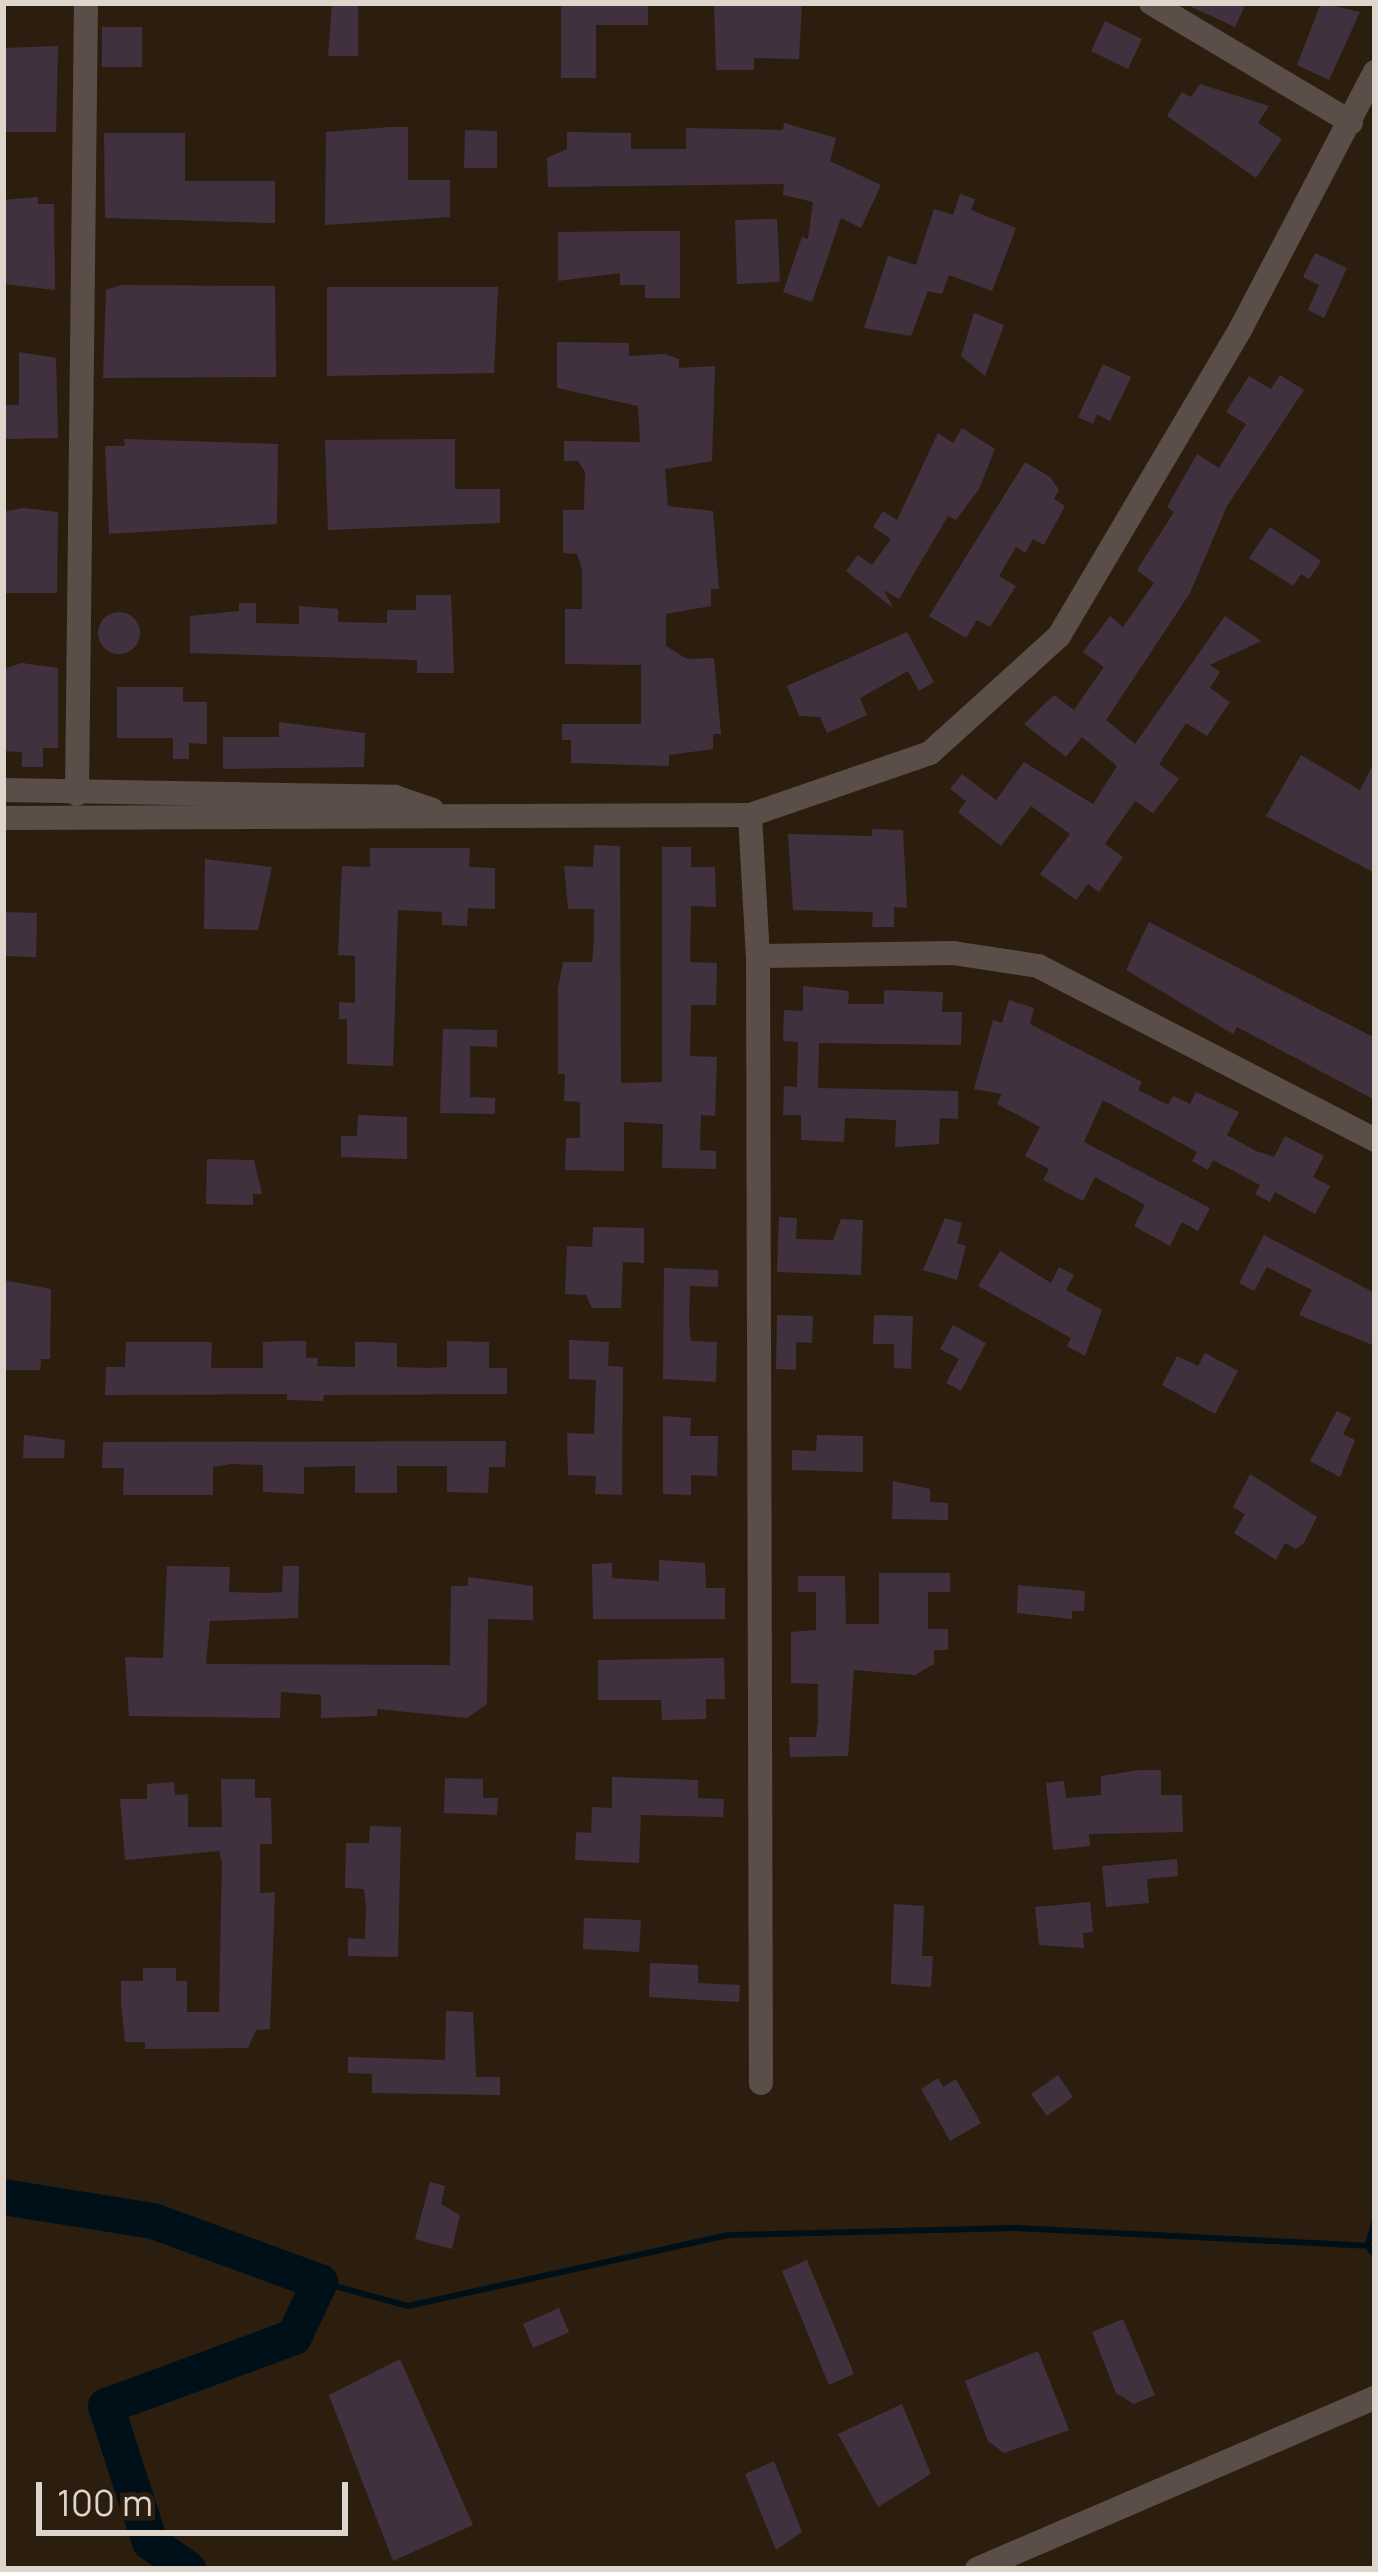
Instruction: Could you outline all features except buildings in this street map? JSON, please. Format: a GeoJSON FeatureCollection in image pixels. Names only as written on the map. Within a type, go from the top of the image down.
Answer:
{"type":"FeatureCollection","features":[{"type":"Feature","properties":{"kind":"street"},"geometry":{"type":"LineString","coordinates":[[77,794],[86,3]]}},
{"type":"Feature","properties":{"kind":"street"},"geometry":{"type":"LineString","coordinates":[[1151,3],[1351,122]]}},
{"type":"Feature","properties":{"kind":"street"},"geometry":{"type":"LineString","coordinates":[[3,818],[391,820],[435,811],[750,815],[930,753],[1059,636],[1375,72]]}},
{"type":"Feature","properties":{"kind":"street"},"geometry":{"type":"LineString","coordinates":[[3,790],[395,797],[435,811]]}},
{"type":"Feature","properties":{"kind":"street"},"geometry":{"type":"LineString","coordinates":[[750,815],[758,956],[761,2083]]}},
{"type":"Feature","properties":{"kind":"street"},"geometry":{"type":"LineString","coordinates":[[758,956],[953,952],[1038,966],[1375,1140]]}},
{"type":"Feature","properties":{"kind":"street"},"geometry":{"type":"LineString","coordinates":[[977,2569],[1375,2398]]}},
{"type":"Feature","properties":{"kind":"waterway"},"geometry":{"type":"LineString","coordinates":[[3,2197],[153,2221],[320,2282],[294,2337],[106,2406],[150,2542],[188,2569]]}},
{"type":"Feature","properties":{"kind":"waterway"},"geometry":{"type":"LineString","coordinates":[[1368,2244],[1375,2219]]}},
{"type":"Feature","properties":{"kind":"waterway"},"geometry":{"type":"LineString","coordinates":[[320,2282],[408,2306],[729,2235],[1016,2228],[1367,2246],[1375,2255]]}}]}
